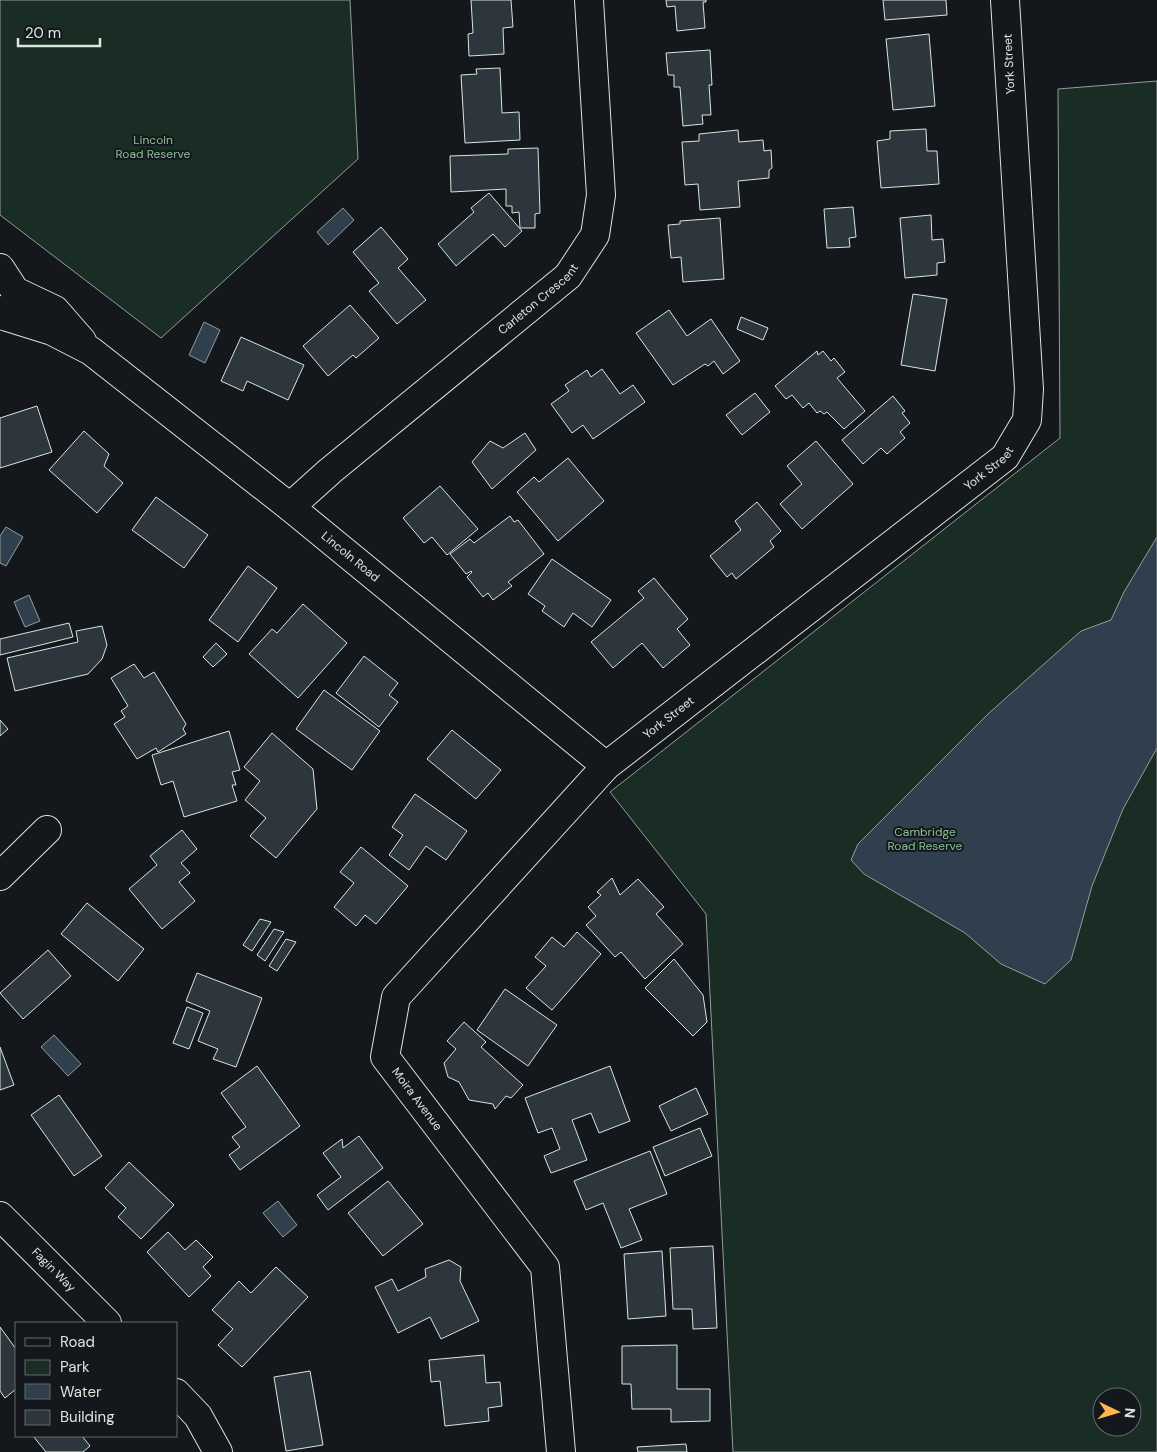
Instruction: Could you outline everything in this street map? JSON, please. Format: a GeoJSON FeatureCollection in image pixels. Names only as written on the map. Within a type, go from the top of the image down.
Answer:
{"type":"FeatureCollection","features":[{"type":"Feature","properties":{"kind":"street","name":"Carleton Crescent"},"geometry":{"type":"LineString","coordinates":[[290,507],[330,471],[568,276],[595,235],[601,195],[588,0]]}},
{"type":"Feature","properties":{"kind":"street","name":"York Street"},"geometry":{"type":"LineString","coordinates":[[606,766],[1005,457],[1027,420],[1029,389],[1005,0]]}},
{"type":"Feature","properties":{"kind":"street","name":"Lincoln Road"},"geometry":{"type":"LineString","coordinates":[[0,268],[4,308],[55,310],[91,352],[290,507],[606,766]]}},
{"type":"Feature","properties":{"kind":"street","name":"Moira Avenue"},"geometry":{"type":"LineString","coordinates":[[560,1452],[545,1267],[385,1057],[396,998],[606,766]]}},
{"type":"Feature","properties":{"kind":"street"},"geometry":{"type":"LineString","coordinates":[[0,876],[47,830]]}},
{"type":"Feature","properties":{"kind":"street","name":"Fagin Way"},"geometry":{"type":"LineString","coordinates":[[0,1216],[105,1322]]}},
{"type":"Feature","properties":{"kind":"street"},"geometry":{"type":"LineString","coordinates":[[178,1395],[198,1416],[218,1452]]}},
{"type":"Feature","properties":{"kind":"green space","name":"Lincoln Road Reserve"},"geometry":{"type":"Polygon","coordinates":[[[0,0],[350,0],[358,159],[161,338],[0,215],[0,0]]]}},
{"type":"Feature","properties":{"kind":"green space","name":"Cambridge Road Reserve"},"geometry":{"type":"Polygon","coordinates":[[[1157,81],[1157,1452],[733,1452],[706,914],[610,792],[1060,438],[1058,89],[1157,81]]]}},
{"type":"Feature","properties":{"kind":"water"},"geometry":{"type":"Polygon","coordinates":[[[343,208],[354,220],[328,245],[317,232],[343,208]]]}},
{"type":"Feature","properties":{"kind":"water"},"geometry":{"type":"Polygon","coordinates":[[[204,322],[220,330],[205,363],[189,355],[204,322]]]}},
{"type":"Feature","properties":{"kind":"water"},"geometry":{"type":"Polygon","coordinates":[[[6,527],[23,537],[6,566],[0,563],[0,536],[6,527]]]}},
{"type":"Feature","properties":{"kind":"water"},"geometry":{"type":"Polygon","coordinates":[[[1157,537],[1157,748],[1123,809],[1092,886],[1071,960],[1045,984],[1001,964],[965,933],[864,874],[851,860],[858,844],[988,714],[1081,631],[1111,620],[1124,592],[1157,537]]]}},
{"type":"Feature","properties":{"kind":"water"},"geometry":{"type":"Polygon","coordinates":[[[29,595],[40,621],[25,627],[14,602],[29,595]]]}},
{"type":"Feature","properties":{"kind":"water"},"geometry":{"type":"Polygon","coordinates":[[[54,1035],[81,1064],[68,1076],[41,1047],[54,1035]]]}},
{"type":"Feature","properties":{"kind":"water"},"geometry":{"type":"Polygon","coordinates":[[[278,1201],[297,1225],[283,1237],[263,1213],[278,1201]]]}},
{"type":"Feature","properties":{"kind":"building"},"geometry":{"type":"Polygon","coordinates":[[[471,0],[511,0],[513,27],[503,28],[504,54],[469,56],[468,34],[473,33],[471,0]]]}},
{"type":"Feature","properties":{"kind":"building"},"geometry":{"type":"Polygon","coordinates":[[[666,0],[706,0],[706,2],[703,2],[705,28],[677,31],[675,6],[667,7],[666,0]]]}},
{"type":"Feature","properties":{"kind":"building"},"geometry":{"type":"Polygon","coordinates":[[[883,0],[946,0],[947,15],[885,20],[883,0]]]}},
{"type":"Feature","properties":{"kind":"building"},"geometry":{"type":"Polygon","coordinates":[[[929,34],[935,106],[893,110],[886,39],[929,34]]]}},
{"type":"Feature","properties":{"kind":"building"},"geometry":{"type":"Polygon","coordinates":[[[710,50],[712,85],[709,85],[711,115],[702,115],[703,124],[683,126],[680,87],[674,87],[674,75],[668,75],[666,53],[710,50]]]}},
{"type":"Feature","properties":{"kind":"building"},"geometry":{"type":"Polygon","coordinates":[[[500,68],[502,113],[519,112],[520,140],[465,143],[461,75],[477,74],[476,69],[500,68]]]}},
{"type":"Feature","properties":{"kind":"building"},"geometry":{"type":"Polygon","coordinates":[[[926,129],[927,151],[937,151],[939,184],[881,188],[877,141],[890,139],[890,131],[926,129]]]}},
{"type":"Feature","properties":{"kind":"building"},"geometry":{"type":"Polygon","coordinates":[[[738,130],[739,142],[763,140],[764,151],[771,150],[772,168],[769,170],[769,178],[738,181],[740,207],[700,210],[698,184],[685,185],[682,142],[699,141],[699,134],[738,130]]]}},
{"type":"Feature","properties":{"kind":"building"},"geometry":{"type":"Polygon","coordinates":[[[538,148],[540,213],[535,214],[535,228],[520,228],[519,212],[512,213],[512,206],[506,206],[506,189],[451,192],[450,156],[508,154],[508,149],[538,148]]]}},
{"type":"Feature","properties":{"kind":"building"},"geometry":{"type":"Polygon","coordinates":[[[489,193],[522,231],[505,247],[493,234],[456,266],[438,244],[474,212],[471,208],[489,193]]]}},
{"type":"Feature","properties":{"kind":"building"},"geometry":{"type":"Polygon","coordinates":[[[853,207],[856,237],[849,238],[850,247],[827,248],[824,209],[853,207]]]}},
{"type":"Feature","properties":{"kind":"building"},"geometry":{"type":"Polygon","coordinates":[[[931,215],[932,240],[943,239],[945,262],[937,263],[937,275],[905,278],[900,218],[931,215]]]}},
{"type":"Feature","properties":{"kind":"building"},"geometry":{"type":"Polygon","coordinates":[[[720,218],[724,279],[683,282],[681,257],[671,258],[668,225],[680,224],[680,221],[720,218]]]}},
{"type":"Feature","properties":{"kind":"building"},"geometry":{"type":"Polygon","coordinates":[[[381,227],[408,259],[398,268],[426,300],[397,324],[369,291],[379,283],[353,252],[381,227]]]}},
{"type":"Feature","properties":{"kind":"building"},"geometry":{"type":"Polygon","coordinates":[[[913,294],[947,299],[935,371],[901,365],[913,294]]]}},
{"type":"Feature","properties":{"kind":"building"},"geometry":{"type":"Polygon","coordinates":[[[350,305],[379,338],[356,358],[353,355],[328,376],[303,346],[350,305]]]}},
{"type":"Feature","properties":{"kind":"building"},"geometry":{"type":"Polygon","coordinates":[[[669,310],[687,336],[711,319],[740,361],[723,374],[714,361],[708,366],[705,364],[673,385],[636,333],[669,310]]]}},
{"type":"Feature","properties":{"kind":"building"},"geometry":{"type":"Polygon","coordinates":[[[741,317],[768,328],[763,340],[737,329],[741,317]]]}},
{"type":"Feature","properties":{"kind":"building"},"geometry":{"type":"Polygon","coordinates":[[[241,337],[304,365],[288,400],[247,381],[243,391],[221,381],[241,337]]]}},
{"type":"Feature","properties":{"kind":"building"},"geometry":{"type":"Polygon","coordinates":[[[817,351],[818,355],[823,351],[831,361],[834,358],[845,372],[837,378],[865,411],[844,429],[827,412],[824,414],[820,411],[817,413],[809,403],[803,408],[792,395],[786,399],[775,386],[817,351]]]}},
{"type":"Feature","properties":{"kind":"building"},"geometry":{"type":"Polygon","coordinates":[[[602,369],[620,394],[633,385],[645,402],[593,439],[583,425],[572,433],[551,404],[569,391],[565,385],[587,370],[591,377],[602,369]]]}},
{"type":"Feature","properties":{"kind":"building"},"geometry":{"type":"Polygon","coordinates":[[[755,393],[770,412],[742,435],[726,415],[755,393]]]}},
{"type":"Feature","properties":{"kind":"building"},"geometry":{"type":"Polygon","coordinates":[[[893,396],[905,411],[902,413],[910,423],[900,432],[905,438],[887,454],[881,448],[863,464],[842,440],[893,396]]]}},
{"type":"Feature","properties":{"kind":"building"},"geometry":{"type":"Polygon","coordinates":[[[37,406],[52,452],[0,468],[0,418],[37,406]]]}},
{"type":"Feature","properties":{"kind":"building"},"geometry":{"type":"Polygon","coordinates":[[[84,431],[109,454],[104,466],[123,483],[97,513],[49,470],[84,431]]]}},
{"type":"Feature","properties":{"kind":"building"},"geometry":{"type":"Polygon","coordinates":[[[525,433],[536,450],[492,489],[472,462],[490,441],[503,448],[525,433]]]}},
{"type":"Feature","properties":{"kind":"building"},"geometry":{"type":"Polygon","coordinates":[[[816,441],[853,484],[802,529],[780,504],[802,484],[787,466],[816,441]]]}},
{"type":"Feature","properties":{"kind":"building"},"geometry":{"type":"Polygon","coordinates":[[[568,458],[604,501],[558,541],[517,492],[534,477],[539,482],[568,458]]]}},
{"type":"Feature","properties":{"kind":"building"},"geometry":{"type":"Polygon","coordinates":[[[440,486],[478,529],[447,555],[432,537],[424,543],[403,518],[440,486]]]}},
{"type":"Feature","properties":{"kind":"building"},"geometry":{"type":"Polygon","coordinates":[[[156,497],[208,535],[184,568],[132,530],[156,497]]]}},
{"type":"Feature","properties":{"kind":"building"},"geometry":{"type":"Polygon","coordinates":[[[757,502],[781,531],[770,541],[774,547],[736,579],[732,573],[727,577],[710,556],[741,530],[735,521],[757,502]]]}},
{"type":"Feature","properties":{"kind":"building"},"geometry":{"type":"Polygon","coordinates":[[[510,516],[514,522],[518,520],[544,554],[508,582],[512,586],[493,600],[488,593],[483,597],[467,577],[472,572],[466,574],[450,554],[470,539],[474,543],[510,516]]]}},
{"type":"Feature","properties":{"kind":"building"},"geometry":{"type":"Polygon","coordinates":[[[552,559],[611,600],[592,627],[573,613],[564,627],[542,611],[545,606],[528,594],[552,559]]]}},
{"type":"Feature","properties":{"kind":"building"},"geometry":{"type":"Polygon","coordinates":[[[248,566],[277,588],[238,642],[209,620],[248,566]]]}},
{"type":"Feature","properties":{"kind":"building"},"geometry":{"type":"Polygon","coordinates":[[[654,578],[688,619],[677,629],[690,645],[663,668],[642,643],[613,668],[591,642],[644,598],[638,591],[654,578]]]}},
{"type":"Feature","properties":{"kind":"building"},"geometry":{"type":"Polygon","coordinates":[[[303,604],[347,643],[298,698],[249,654],[272,629],[277,633],[303,604]]]}},
{"type":"Feature","properties":{"kind":"building"},"geometry":{"type":"Polygon","coordinates":[[[69,623],[73,637],[0,655],[0,639],[69,623]]]}},
{"type":"Feature","properties":{"kind":"building"},"geometry":{"type":"Polygon","coordinates":[[[102,626],[107,645],[102,659],[88,674],[15,691],[7,658],[78,642],[76,631],[102,626]]]}},
{"type":"Feature","properties":{"kind":"building"},"geometry":{"type":"Polygon","coordinates":[[[216,643],[227,654],[213,667],[203,657],[216,643]]]}},
{"type":"Feature","properties":{"kind":"building"},"geometry":{"type":"Polygon","coordinates":[[[364,656],[398,683],[389,695],[398,702],[379,727],[336,693],[364,656]]]}},
{"type":"Feature","properties":{"kind":"building"},"geometry":{"type":"Polygon","coordinates":[[[134,664],[144,678],[154,672],[186,724],[183,729],[186,734],[158,752],[156,748],[137,759],[114,724],[125,717],[121,711],[128,706],[111,678],[134,664]]]}},
{"type":"Feature","properties":{"kind":"building"},"geometry":{"type":"Polygon","coordinates":[[[324,690],[380,731],[352,770],[296,729],[324,690]]]}},
{"type":"Feature","properties":{"kind":"building"},"geometry":{"type":"Polygon","coordinates":[[[0,720],[8,729],[0,736],[0,720]]]}},
{"type":"Feature","properties":{"kind":"building"},"geometry":{"type":"Polygon","coordinates":[[[452,730],[501,770],[476,799],[427,759],[452,730]]]}},
{"type":"Feature","properties":{"kind":"building"},"geometry":{"type":"Polygon","coordinates":[[[229,731],[240,770],[232,772],[236,785],[232,785],[237,801],[184,817],[173,781],[161,785],[152,755],[229,731]]]}},
{"type":"Feature","properties":{"kind":"building"},"geometry":{"type":"Polygon","coordinates":[[[272,733],[313,769],[317,809],[276,858],[250,836],[266,818],[245,800],[260,781],[244,767],[272,733]]]}},
{"type":"Feature","properties":{"kind":"building"},"geometry":{"type":"Polygon","coordinates":[[[415,794],[467,831],[446,860],[426,846],[409,870],[389,855],[403,835],[392,827],[415,794]]]}},
{"type":"Feature","properties":{"kind":"building"},"geometry":{"type":"Polygon","coordinates":[[[182,830],[197,849],[181,863],[190,873],[179,882],[195,901],[162,929],[129,889],[157,865],[150,856],[182,830]]]}},
{"type":"Feature","properties":{"kind":"building"},"geometry":{"type":"Polygon","coordinates":[[[361,847],[408,886],[376,924],[365,915],[356,926],[334,907],[354,883],[340,872],[361,847]]]}},
{"type":"Feature","properties":{"kind":"building"},"geometry":{"type":"Polygon","coordinates":[[[612,878],[620,895],[638,879],[664,907],[656,914],[683,944],[645,979],[621,952],[615,957],[586,925],[596,916],[588,907],[601,895],[597,892],[612,878]]]}},
{"type":"Feature","properties":{"kind":"building"},"geometry":{"type":"Polygon","coordinates":[[[87,903],[144,949],[118,981],[61,934],[87,903]]]}},
{"type":"Feature","properties":{"kind":"building"},"geometry":{"type":"Polygon","coordinates":[[[260,919],[271,922],[252,951],[243,945],[260,919]]]}},
{"type":"Feature","properties":{"kind":"building"},"geometry":{"type":"Polygon","coordinates":[[[274,929],[284,932],[265,961],[257,955],[274,929]]]}},
{"type":"Feature","properties":{"kind":"building"},"geometry":{"type":"Polygon","coordinates":[[[577,932],[601,954],[552,1010],[526,988],[546,966],[535,957],[552,937],[564,947],[577,932]]]}},
{"type":"Feature","properties":{"kind":"building"},"geometry":{"type":"Polygon","coordinates":[[[286,939],[296,942],[277,971],[269,966],[286,939]]]}},
{"type":"Feature","properties":{"kind":"building"},"geometry":{"type":"Polygon","coordinates":[[[48,950],[71,976],[23,1019],[0,993],[48,950]]]}},
{"type":"Feature","properties":{"kind":"building"},"geometry":{"type":"Polygon","coordinates":[[[674,959],[703,995],[707,1022],[693,1036],[645,988],[674,959]]]}},
{"type":"Feature","properties":{"kind":"building"},"geometry":{"type":"Polygon","coordinates":[[[197,973],[262,998],[236,1067],[213,1059],[218,1049],[198,1041],[210,1011],[186,1001],[197,973]]]}},
{"type":"Feature","properties":{"kind":"building"},"geometry":{"type":"Polygon","coordinates":[[[505,989],[557,1025],[528,1066],[477,1030],[505,989]]]}},
{"type":"Feature","properties":{"kind":"building"},"geometry":{"type":"Polygon","coordinates":[[[187,1007],[203,1013],[189,1049],[173,1043],[187,1007]]]}},
{"type":"Feature","properties":{"kind":"building"},"geometry":{"type":"Polygon","coordinates":[[[464,1022],[486,1042],[481,1047],[523,1085],[511,1098],[506,1096],[495,1109],[493,1104],[469,1100],[459,1082],[448,1077],[444,1063],[456,1049],[447,1041],[464,1022]]]}},
{"type":"Feature","properties":{"kind":"building"},"geometry":{"type":"Polygon","coordinates":[[[0,1047],[14,1085],[0,1090],[0,1047]]]}},
{"type":"Feature","properties":{"kind":"building"},"geometry":{"type":"Polygon","coordinates":[[[257,1066],[300,1126],[240,1170],[229,1155],[240,1147],[232,1137],[246,1127],[221,1093],[257,1066]]]}},
{"type":"Feature","properties":{"kind":"building"},"geometry":{"type":"Polygon","coordinates":[[[610,1066],[630,1121],[599,1133],[591,1113],[572,1120],[587,1160],[551,1173],[544,1156],[560,1149],[552,1128],[538,1133],[525,1098],[610,1066]]]}},
{"type":"Feature","properties":{"kind":"building"},"geometry":{"type":"Polygon","coordinates":[[[696,1088],[708,1114],[671,1131],[659,1106],[696,1088]]]}},
{"type":"Feature","properties":{"kind":"building"},"geometry":{"type":"Polygon","coordinates":[[[59,1095],[102,1156],[74,1176],[31,1115],[59,1095]]]}},
{"type":"Feature","properties":{"kind":"building"},"geometry":{"type":"Polygon","coordinates":[[[700,1128],[712,1156],[665,1176],[653,1147],[700,1128]]]}},
{"type":"Feature","properties":{"kind":"building"},"geometry":{"type":"Polygon","coordinates":[[[359,1136],[383,1168],[328,1210],[317,1195],[341,1177],[323,1153],[342,1139],[343,1148],[359,1136]]]}},
{"type":"Feature","properties":{"kind":"building"},"geometry":{"type":"Polygon","coordinates":[[[650,1151],[667,1194],[629,1209],[642,1240],[621,1248],[603,1203],[586,1210],[574,1181],[650,1151]]]}},
{"type":"Feature","properties":{"kind":"building"},"geometry":{"type":"Polygon","coordinates":[[[129,1162],[174,1205],[141,1239],[118,1217],[126,1208],[105,1188],[129,1162]]]}},
{"type":"Feature","properties":{"kind":"building"},"geometry":{"type":"Polygon","coordinates":[[[388,1181],[423,1224],[383,1256],[348,1213],[388,1181]]]}},
{"type":"Feature","properties":{"kind":"building"},"geometry":{"type":"Polygon","coordinates":[[[168,1232],[185,1250],[196,1240],[213,1257],[203,1267],[211,1276],[189,1297],[147,1252],[168,1232]]]}},
{"type":"Feature","properties":{"kind":"building"},"geometry":{"type":"Polygon","coordinates":[[[713,1246],[717,1328],[693,1329],[692,1309],[673,1309],[670,1248],[713,1246]]]}},
{"type":"Feature","properties":{"kind":"building"},"geometry":{"type":"Polygon","coordinates":[[[662,1251],[666,1316],[628,1319],[624,1254],[662,1251]]]}},
{"type":"Feature","properties":{"kind":"building"},"geometry":{"type":"Polygon","coordinates":[[[449,1260],[461,1267],[460,1281],[479,1321],[441,1339],[430,1317],[398,1333],[375,1287],[392,1279],[398,1291],[426,1277],[425,1269],[449,1260]]]}},
{"type":"Feature","properties":{"kind":"building"},"geometry":{"type":"Polygon","coordinates":[[[276,1267],[308,1297],[242,1367],[218,1345],[233,1329],[212,1310],[239,1281],[251,1293],[276,1267]]]}},
{"type":"Feature","properties":{"kind":"building"},"geometry":{"type":"Polygon","coordinates":[[[0,1327],[15,1348],[15,1390],[5,1398],[0,1391],[0,1327]]]}},
{"type":"Feature","properties":{"kind":"building"},"geometry":{"type":"Polygon","coordinates":[[[677,1345],[677,1389],[710,1389],[710,1421],[671,1422],[671,1409],[632,1409],[631,1384],[622,1384],[622,1346],[677,1345]]]}},
{"type":"Feature","properties":{"kind":"building"},"geometry":{"type":"Polygon","coordinates":[[[484,1355],[486,1383],[500,1382],[502,1406],[488,1408],[489,1421],[445,1426],[440,1381],[431,1382],[429,1360],[484,1355]]]}},
{"type":"Feature","properties":{"kind":"building"},"geometry":{"type":"Polygon","coordinates":[[[310,1371],[323,1445],[286,1451],[274,1377],[310,1371]]]}},
{"type":"Feature","properties":{"kind":"building"},"geometry":{"type":"Polygon","coordinates":[[[34,1437],[83,1437],[90,1446],[83,1452],[46,1452],[34,1437]]]}},
{"type":"Feature","properties":{"kind":"building"},"geometry":{"type":"Polygon","coordinates":[[[686,1444],[687,1452],[638,1452],[637,1447],[686,1444]]]}}]}
